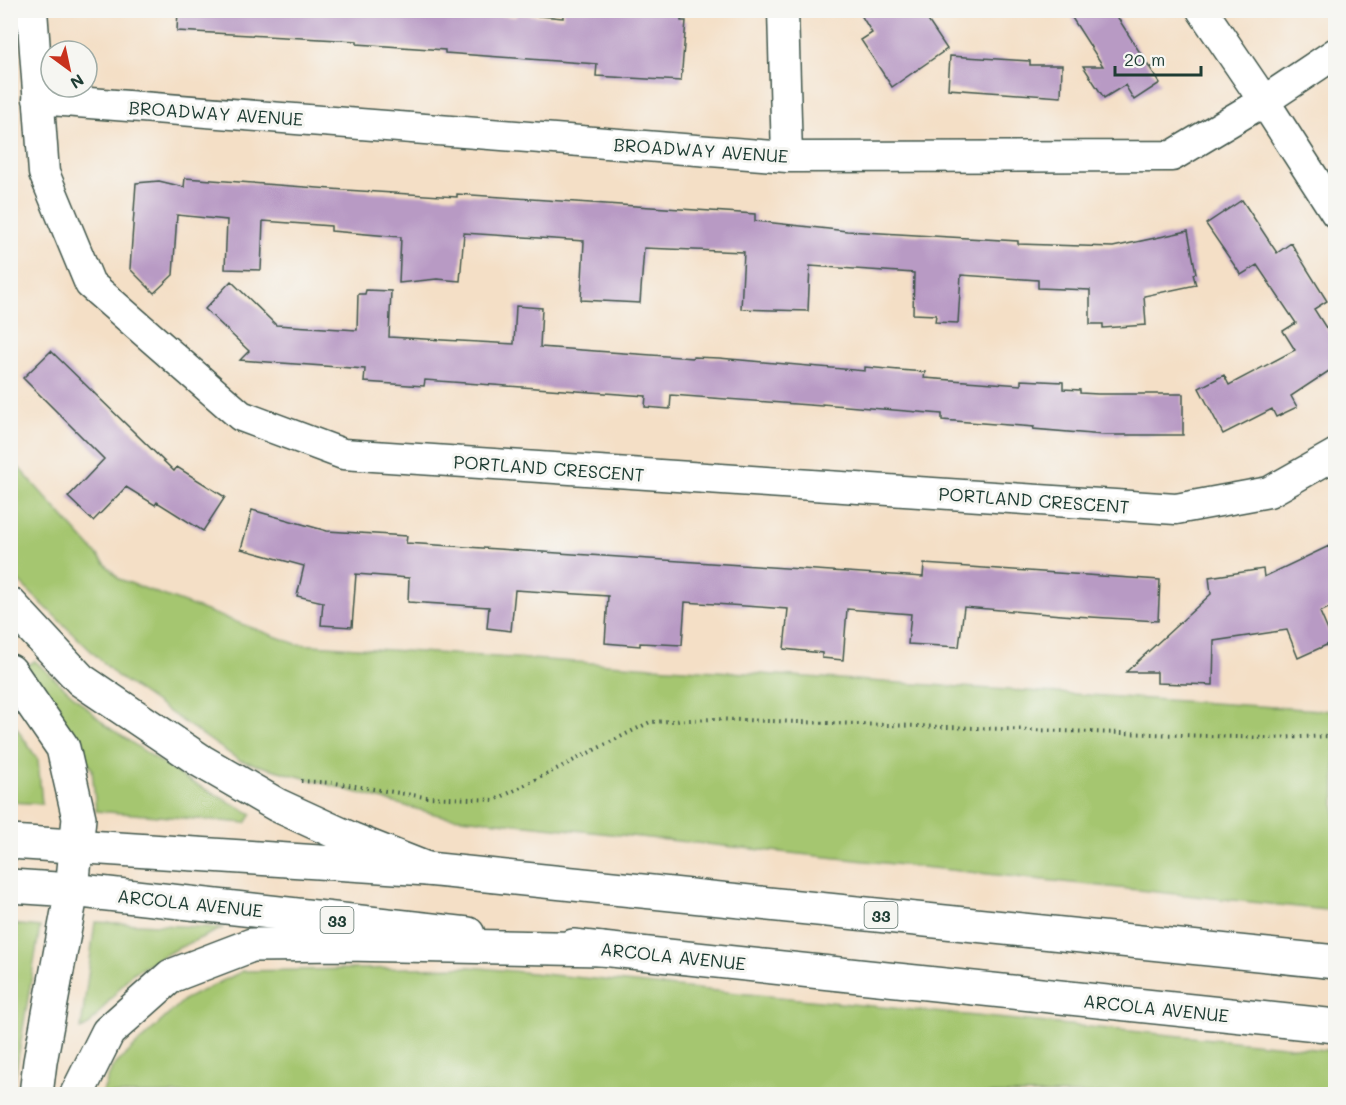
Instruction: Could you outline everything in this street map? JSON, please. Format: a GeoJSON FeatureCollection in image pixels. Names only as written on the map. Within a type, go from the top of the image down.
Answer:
{"type":"FeatureCollection","features":[{"type":"Feature","properties":{"kind":"main road"},"geometry":{"type":"LineString","coordinates":[[10,604],[81,680],[201,761],[278,805],[351,839],[427,869]]}},
{"type":"Feature","properties":{"kind":"main road"},"geometry":{"type":"LineString","coordinates":[[10,671],[63,748],[79,818],[72,890],[36,1095]]}},
{"type":"Feature","properties":{"kind":"main road","name":"33"},"geometry":{"type":"LineString","coordinates":[[10,842],[427,869],[1335,962]]}},
{"type":"Feature","properties":{"kind":"main road","name":"ARCOLA AVENUE"},"geometry":{"type":"LineString","coordinates":[[10,886],[72,890],[602,949],[1335,1026]]}},
{"type":"Feature","properties":{"kind":"main road"},"geometry":{"type":"LineString","coordinates":[[77,1095],[108,1032],[171,976],[252,945],[345,944],[602,949]]}},
{"type":"Feature","properties":{"kind":"street","name":"PORTLAND CRESCENT"},"geometry":{"type":"LineString","coordinates":[[32,10],[44,173],[90,284],[241,416],[343,454],[1176,509],[1269,492],[1335,454]]}},
{"type":"Feature","properties":{"kind":"street"},"geometry":{"type":"LineString","coordinates":[[783,10],[787,157]]}},
{"type":"Feature","properties":{"kind":"street"},"geometry":{"type":"LineString","coordinates":[[1202,10],[1264,101],[1335,213]]}},
{"type":"Feature","properties":{"kind":"street","name":"BROADWAY AVENUE"},"geometry":{"type":"LineString","coordinates":[[38,99],[787,157],[1172,156],[1264,101],[1335,53]]}},
{"type":"Feature","properties":{"kind":"path"},"geometry":{"type":"LineString","coordinates":[[278,805],[288,780],[335,783],[425,797],[495,800],[650,722],[712,719],[1267,738],[1335,736]]}},
{"type":"Feature","properties":{"kind":"green space"},"geometry":{"type":"Polygon","coordinates":[[[11,459],[119,579],[296,644],[1335,711],[1335,911],[442,816],[239,760],[117,676],[11,574],[11,459]]]}},
{"type":"Feature","properties":{"kind":"green space"},"geometry":{"type":"Polygon","coordinates":[[[35,661],[107,726],[186,779],[252,814],[246,823],[96,811],[92,769],[26,666],[35,661]]]}},
{"type":"Feature","properties":{"kind":"green space"},"geometry":{"type":"Polygon","coordinates":[[[10,718],[38,760],[42,804],[11,802],[10,718]]]}},
{"type":"Feature","properties":{"kind":"green space"},"geometry":{"type":"Polygon","coordinates":[[[95,922],[223,928],[174,950],[131,974],[90,1024],[81,1029],[95,922]]]}},
{"type":"Feature","properties":{"kind":"green space"},"geometry":{"type":"Polygon","coordinates":[[[11,924],[40,927],[12,1094],[10,1094],[11,924]]]}},
{"type":"Feature","properties":{"kind":"green space"},"geometry":{"type":"Polygon","coordinates":[[[470,967],[1335,1051],[1335,1094],[102,1094],[112,1068],[185,999],[243,971],[470,967]]]}},
{"type":"Feature","properties":{"kind":"building"},"geometry":{"type":"Polygon","coordinates":[[[178,10],[421,10],[563,18],[563,10],[681,10],[681,21],[686,21],[681,81],[596,76],[597,64],[445,53],[445,50],[357,44],[357,41],[177,31],[178,10]]]}},
{"type":"Feature","properties":{"kind":"building"},"geometry":{"type":"Polygon","coordinates":[[[858,10],[921,10],[947,49],[892,87],[861,40],[872,33],[858,10]]]}},
{"type":"Feature","properties":{"kind":"building"},"geometry":{"type":"Polygon","coordinates":[[[1067,10],[1113,10],[1149,67],[1153,67],[1150,68],[1160,83],[1134,100],[1125,85],[1104,98],[1083,66],[1103,66],[1067,10]]]}},
{"type":"Feature","properties":{"kind":"building"},"geometry":{"type":"Polygon","coordinates":[[[950,56],[1030,61],[1030,65],[1062,65],[1061,97],[948,89],[950,56]]]}},
{"type":"Feature","properties":{"kind":"building"},"geometry":{"type":"Polygon","coordinates":[[[185,178],[345,190],[457,197],[457,194],[755,214],[755,221],[847,231],[1018,241],[1018,244],[1113,247],[1188,231],[1196,285],[1144,296],[1146,325],[1103,328],[1103,324],[1090,324],[1090,290],[1038,288],[1038,280],[961,275],[958,323],[935,322],[936,315],[913,314],[914,273],[810,266],[808,311],[741,309],[744,252],[644,248],[640,303],[581,300],[584,241],[464,233],[460,281],[437,279],[399,283],[401,237],[331,231],[331,226],[263,221],[261,270],[225,269],[227,220],[177,215],[173,275],[154,293],[130,269],[136,183],[159,181],[184,187],[185,178]]]}},
{"type":"Feature","properties":{"kind":"building"},"geometry":{"type":"Polygon","coordinates":[[[1242,200],[1277,253],[1291,243],[1327,301],[1314,309],[1335,342],[1335,367],[1291,396],[1297,407],[1276,417],[1272,409],[1223,434],[1199,388],[1224,375],[1229,385],[1295,350],[1283,331],[1296,323],[1257,265],[1241,275],[1206,224],[1242,200]]]}},
{"type":"Feature","properties":{"kind":"building"},"geometry":{"type":"Polygon","coordinates":[[[231,281],[276,325],[357,330],[358,294],[365,294],[366,290],[391,291],[389,337],[514,344],[516,306],[542,308],[540,347],[719,358],[865,371],[865,367],[925,372],[924,378],[1021,385],[1021,380],[1063,382],[1063,389],[1080,390],[1080,393],[1183,394],[1183,435],[1104,435],[1033,429],[1034,427],[942,420],[942,414],[822,404],[822,406],[671,395],[670,409],[645,407],[646,396],[425,380],[424,386],[364,382],[365,369],[240,360],[249,351],[205,309],[231,281]]]}},
{"type":"Feature","properties":{"kind":"building"},"geometry":{"type":"Polygon","coordinates":[[[51,351],[174,471],[177,467],[225,497],[203,531],[157,502],[155,505],[126,487],[93,521],[68,497],[104,459],[23,378],[51,351]]]}},
{"type":"Feature","properties":{"kind":"building"},"geometry":{"type":"Polygon","coordinates":[[[252,510],[327,531],[407,536],[406,543],[923,577],[924,564],[1160,580],[1158,621],[964,607],[959,647],[908,644],[911,614],[847,609],[843,660],[822,658],[822,653],[784,649],[788,609],[685,602],[682,645],[640,643],[640,646],[605,643],[608,596],[515,590],[511,631],[487,628],[489,607],[408,602],[409,578],[356,574],[352,627],[321,625],[323,602],[297,596],[304,566],[241,549],[252,510]]]}},
{"type":"Feature","properties":{"kind":"building"},"geometry":{"type":"Polygon","coordinates":[[[1329,546],[1335,558],[1335,605],[1320,612],[1333,642],[1298,658],[1287,630],[1214,641],[1213,685],[1157,683],[1157,672],[1126,672],[1211,594],[1209,577],[1263,569],[1264,577],[1329,546]]]}}]}
